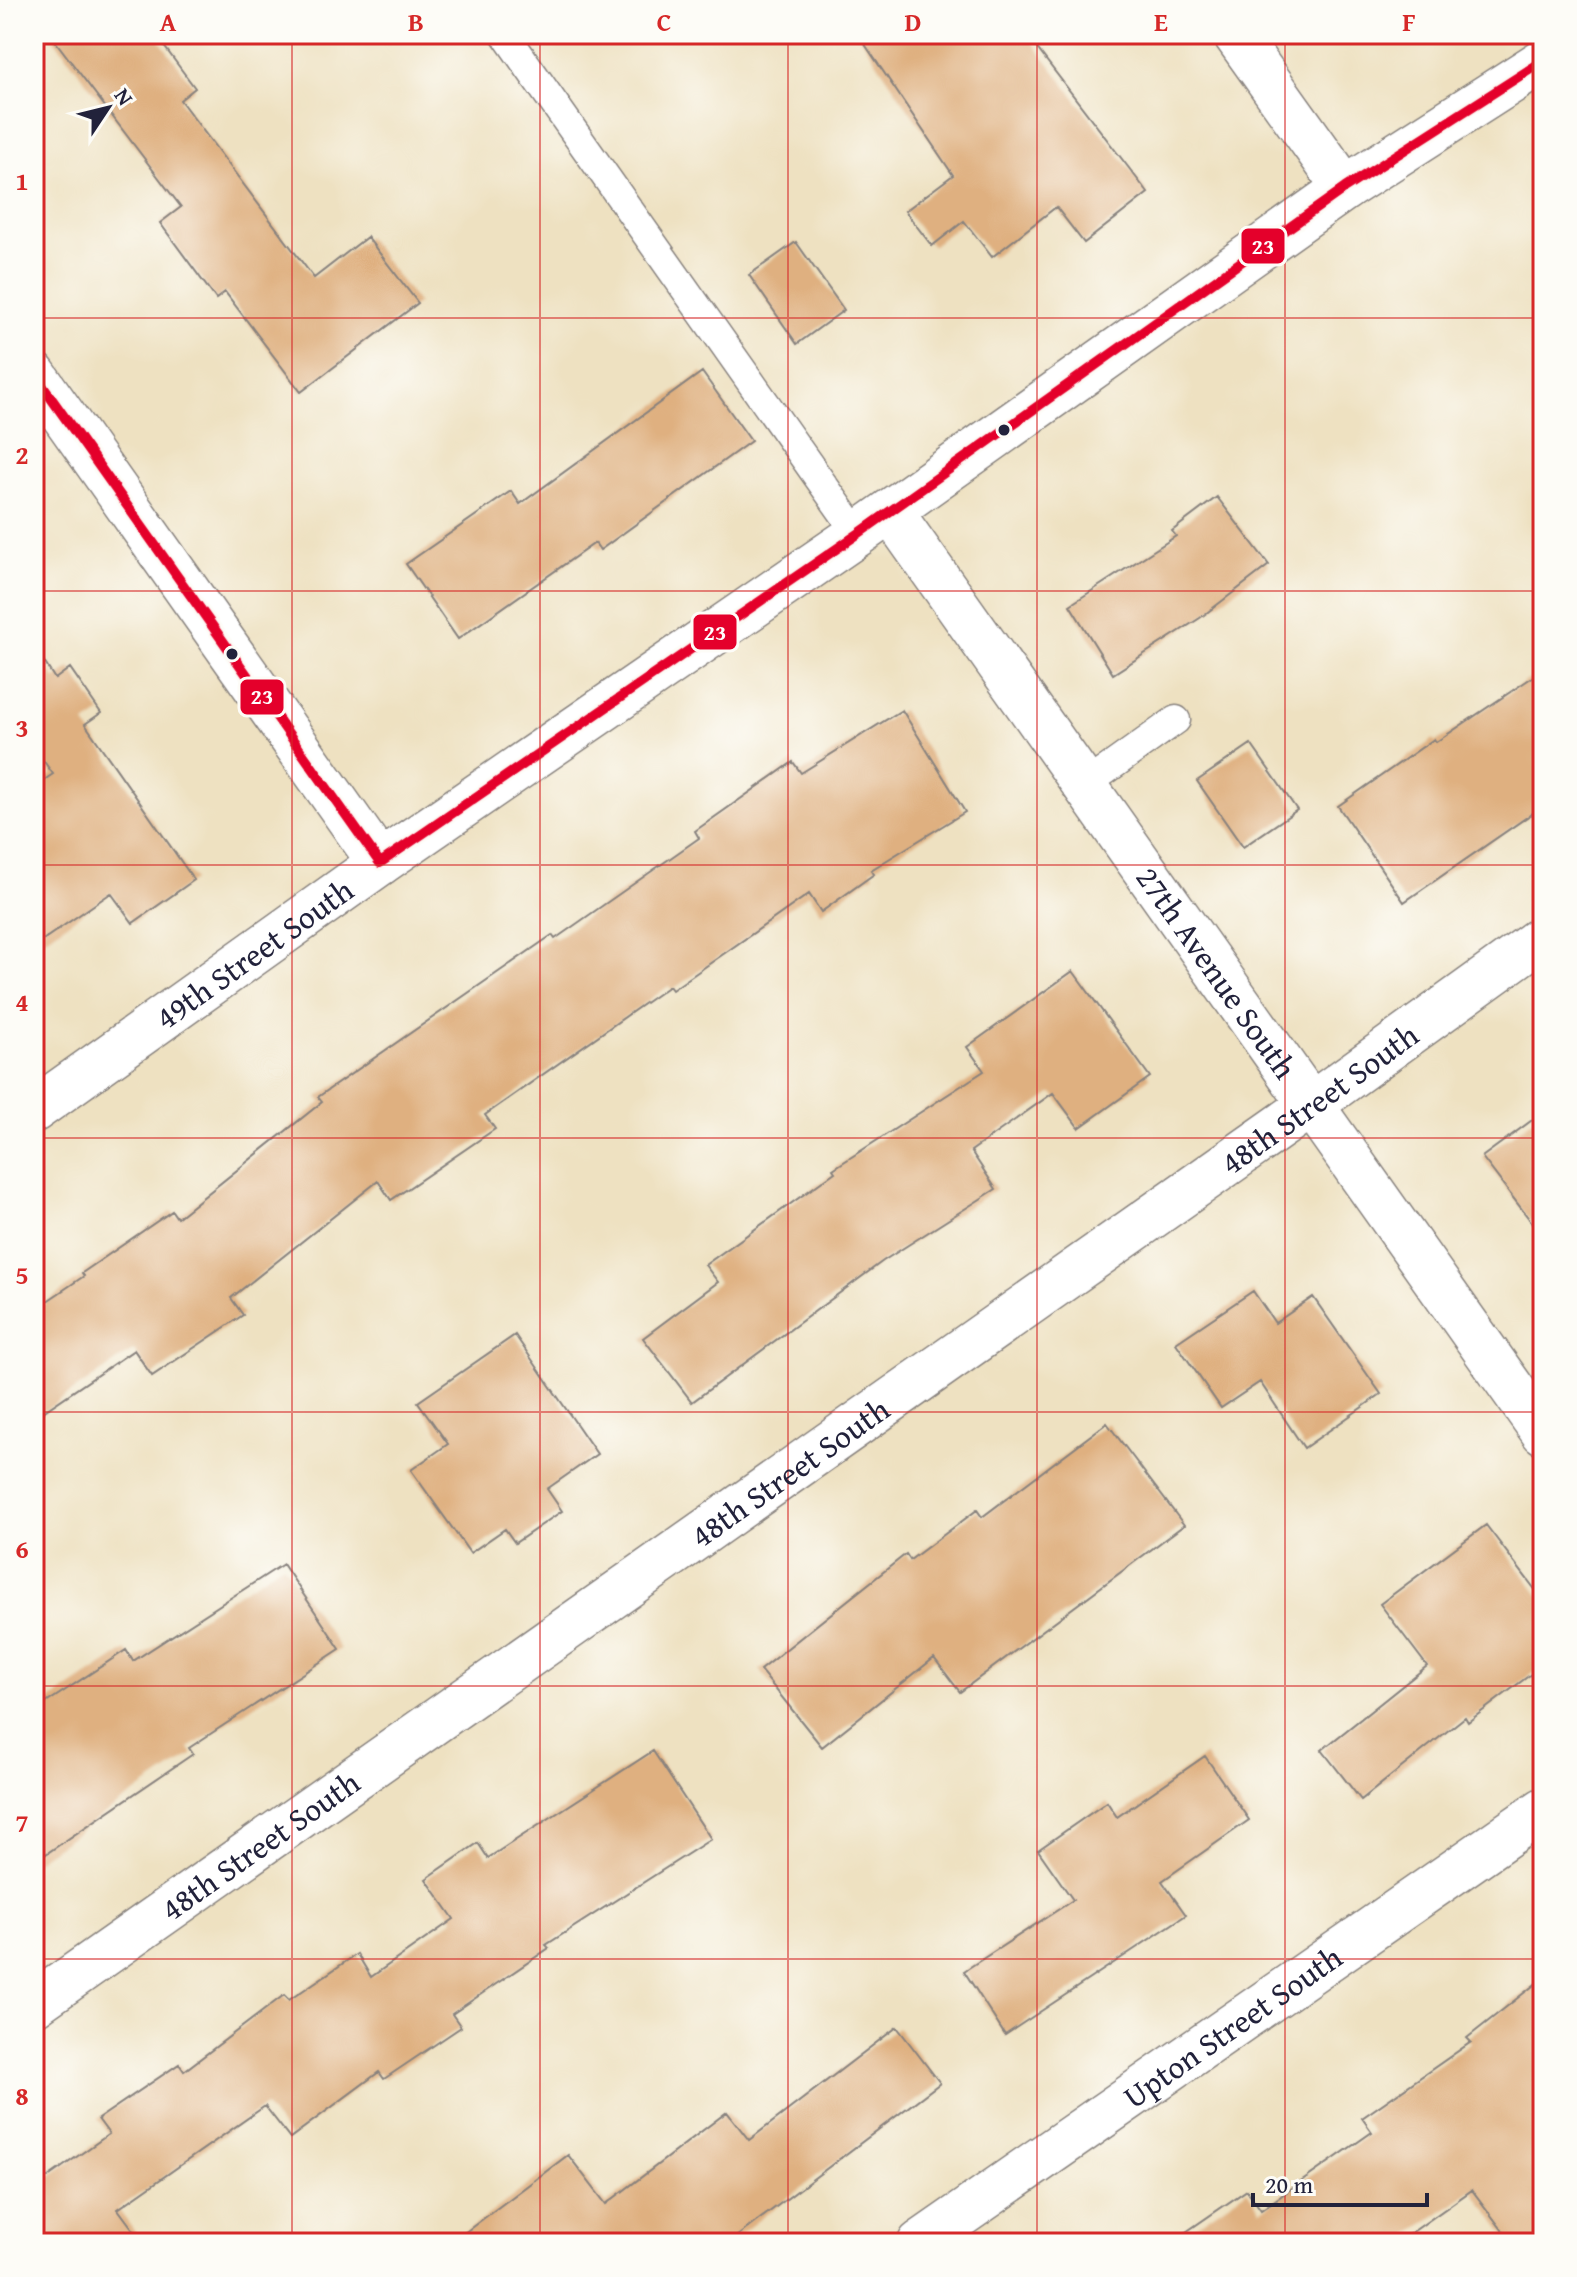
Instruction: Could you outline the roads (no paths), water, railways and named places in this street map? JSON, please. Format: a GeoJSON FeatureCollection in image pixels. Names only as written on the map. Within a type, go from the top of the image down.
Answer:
{"type":"FeatureCollection","features":[{"type":"Feature","properties":{"kind":"street"},"geometry":{"type":"LineString","coordinates":[[1235,34],[1345,188]]}},
{"type":"Feature","properties":{"kind":"street","name":"49th Street South"},"geometry":{"type":"LineString","coordinates":[[34,1110],[380,863],[875,523],[1345,188],[1543,61]]}},
{"type":"Feature","properties":{"kind":"street"},"geometry":{"type":"LineString","coordinates":[[34,374],[380,863]]}},
{"type":"Feature","properties":{"kind":"street","name":"27th Avenue South"},"geometry":{"type":"LineString","coordinates":[[875,523],[1085,785],[1543,1432]]}},
{"type":"Feature","properties":{"kind":"street","name":"48th Street South"},"geometry":{"type":"LineString","coordinates":[[34,2004],[1312,1104],[1543,937]]}},
{"type":"Feature","properties":{"kind":"street","name":"Upton Street South"},"geometry":{"type":"LineString","coordinates":[[920,2243],[1543,1810]]}},
{"type":"Feature","properties":{"kind":"lane"},"geometry":{"type":"LineString","coordinates":[[505,34],[875,523]]}},
{"type":"Feature","properties":{"kind":"lane"},"geometry":{"type":"LineString","coordinates":[[1085,785],[1176,720]]}}]}
